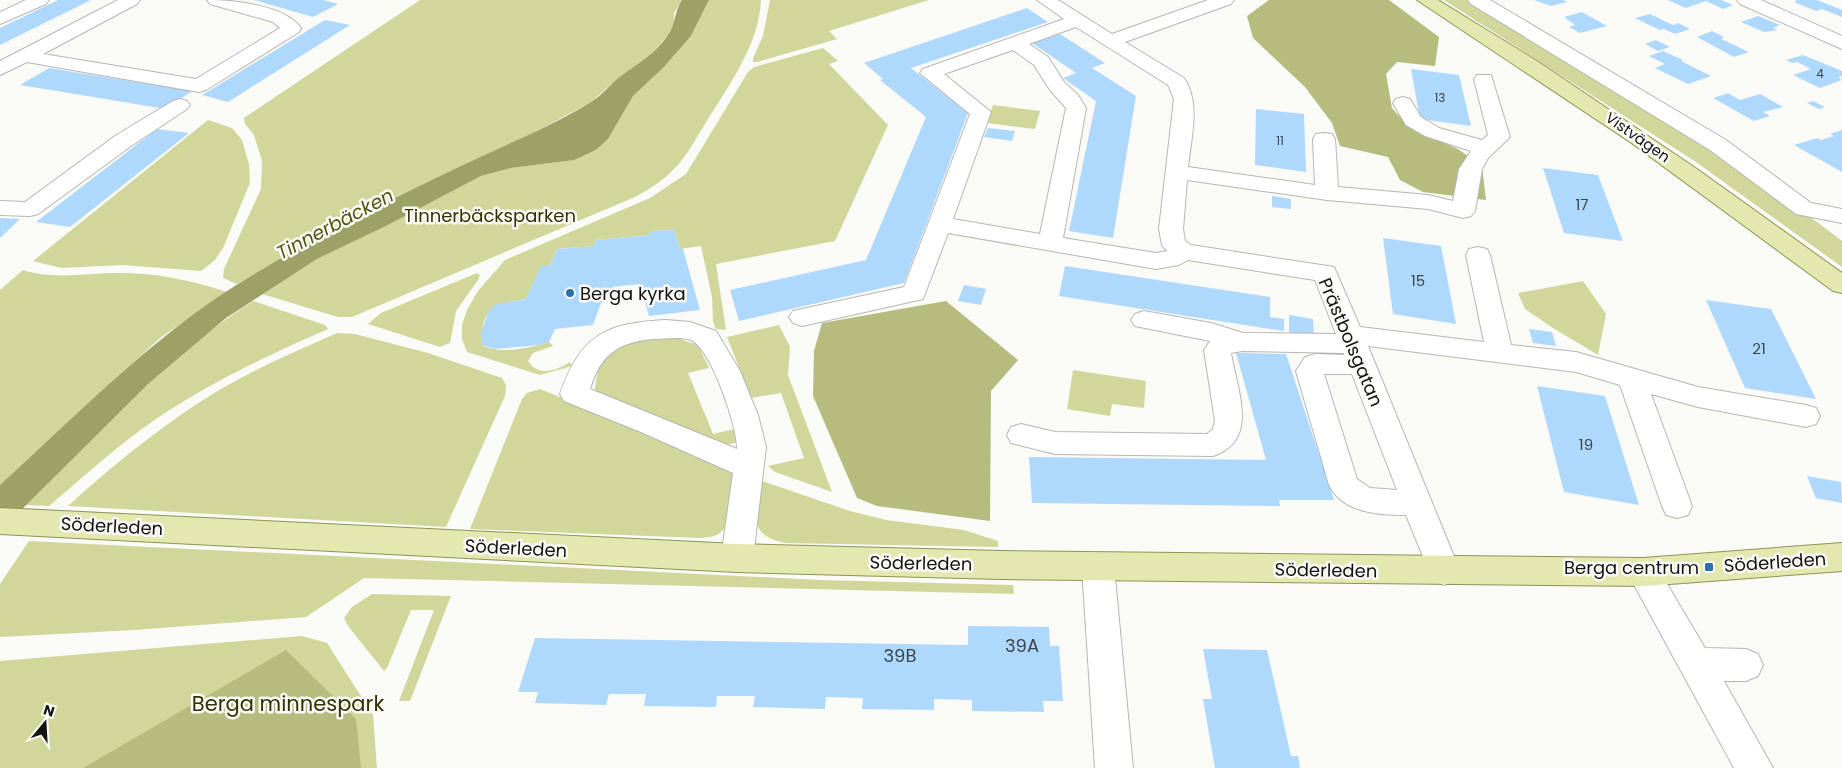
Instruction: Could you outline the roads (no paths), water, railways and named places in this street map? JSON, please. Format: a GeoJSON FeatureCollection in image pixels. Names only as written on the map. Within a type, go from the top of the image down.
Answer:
{"type":"FeatureCollection","features":[{"type":"Feature","properties":{"kind":"main road","name":"Vistvägen"},"geometry":{"type":"LineString","coordinates":[[1426,0],[1598,109],[1709,186],[1842,285]]}},
{"type":"Feature","properties":{"kind":"main road","name":"Söderleden"},"geometry":{"type":"LineString","coordinates":[[0,521],[737,558],[1098,567],[1643,572],[1842,557]]}},
{"type":"Feature","properties":{"kind":"street"},"geometry":{"type":"LineString","coordinates":[[0,19],[40,0]]}},
{"type":"Feature","properties":{"kind":"street"},"geometry":{"type":"LineString","coordinates":[[0,69],[131,0]]}},
{"type":"Feature","properties":{"kind":"street"},"geometry":{"type":"LineString","coordinates":[[23,56],[199,86],[292,28],[279,18],[216,0]]}},
{"type":"Feature","properties":{"kind":"street"},"geometry":{"type":"LineString","coordinates":[[1046,0],[1178,82],[1184,99],[1171,237],[1174,245],[1185,252]]}},
{"type":"Feature","properties":{"kind":"street"},"geometry":{"type":"LineString","coordinates":[[1112,40],[1225,0]]}},
{"type":"Feature","properties":{"kind":"street","name":"Vistvägen"},"geometry":{"type":"LineString","coordinates":[[1477,0],[1695,130],[1804,209],[1842,216]]}},
{"type":"Feature","properties":{"kind":"street"},"geometry":{"type":"LineString","coordinates":[[1746,0],[1842,43]]}},
{"type":"Feature","properties":{"kind":"street"},"geometry":{"type":"LineString","coordinates":[[802,317],[914,293],[981,112],[930,73],[1078,20]]}},
{"type":"Feature","properties":{"kind":"street"},"geometry":{"type":"LineString","coordinates":[[1015,42],[1041,61],[1076,108],[1050,242]]}},
{"type":"Feature","properties":{"kind":"street"},"geometry":{"type":"LineString","coordinates":[[1176,172],[1327,193],[1428,202],[1463,211],[1468,171],[1484,148],[1499,137],[1484,79]]}},
{"type":"Feature","properties":{"kind":"street"},"geometry":{"type":"LineString","coordinates":[[1403,103],[1413,121],[1432,132],[1484,148]]}},
{"type":"Feature","properties":{"kind":"street"},"geometry":{"type":"LineString","coordinates":[[0,208],[30,209],[123,140],[180,105]]}},
{"type":"Feature","properties":{"kind":"street"},"geometry":{"type":"LineString","coordinates":[[1324,139],[1327,193]]}},
{"type":"Feature","properties":{"kind":"street"},"geometry":{"type":"LineString","coordinates":[[938,224],[1156,261],[1170,259],[1185,252]]}},
{"type":"Feature","properties":{"kind":"street","name":"Prästbolsgatan"},"geometry":{"type":"LineString","coordinates":[[1185,252],[1325,273],[1444,571]]}},
{"type":"Feature","properties":{"kind":"street"},"geometry":{"type":"LineString","coordinates":[[1478,255],[1499,352]]}},
{"type":"Feature","properties":{"kind":"street"},"geometry":{"type":"LineString","coordinates":[[1144,320],[1211,332],[1242,342]]}},
{"type":"Feature","properties":{"kind":"street"},"geometry":{"type":"LineString","coordinates":[[737,558],[749,467],[752,440],[744,414],[721,361],[706,337],[697,332],[679,329],[651,330],[623,335],[607,342],[594,353],[584,367],[574,394],[659,427],[749,467]]}},
{"type":"Feature","properties":{"kind":"street"},"geometry":{"type":"LineString","coordinates":[[1021,434],[1054,443],[1213,445],[1226,435],[1230,421],[1217,350],[1226,344],[1242,342],[1355,348],[1499,352],[1576,362],[1698,397],[1806,416]]}},
{"type":"Feature","properties":{"kind":"street"},"geometry":{"type":"LineString","coordinates":[[1355,348],[1315,364],[1310,371],[1344,485],[1352,494],[1373,502],[1417,502]]}},
{"type":"Feature","properties":{"kind":"street"},"geometry":{"type":"LineString","coordinates":[[1632,379],[1677,506]]}},
{"type":"Feature","properties":{"kind":"street"},"geometry":{"type":"LineString","coordinates":[[1098,567],[1114,768]]}},
{"type":"Feature","properties":{"kind":"street"},"geometry":{"type":"LineString","coordinates":[[1643,572],[1754,768]]}},
{"type":"Feature","properties":{"kind":"street"},"geometry":{"type":"LineString","coordinates":[[1695,664],[1746,665]]}},
{"type":"Feature","properties":{"kind":"place","name":"Berga kyrka"},"geometry":{"type":"Point","coordinates":[570,293]}},
{"type":"Feature","properties":{"kind":"place","name":"Berga centrum"},"geometry":{"type":"Point","coordinates":[1709,567]}},
{"type":"Feature","properties":{"kind":"park label","name":"Tinnerbäcksparken"},"geometry":{"type":"Point","coordinates":[490,215]}},
{"type":"Feature","properties":{"kind":"park label","name":"Berga minnespark"},"geometry":{"type":"Point","coordinates":[288,703]}},
{"type":"Feature","properties":{"kind":"water label","name":"Tinnerbäcken"},"geometry":{"type":"Point","coordinates":[335,224]}}]}
